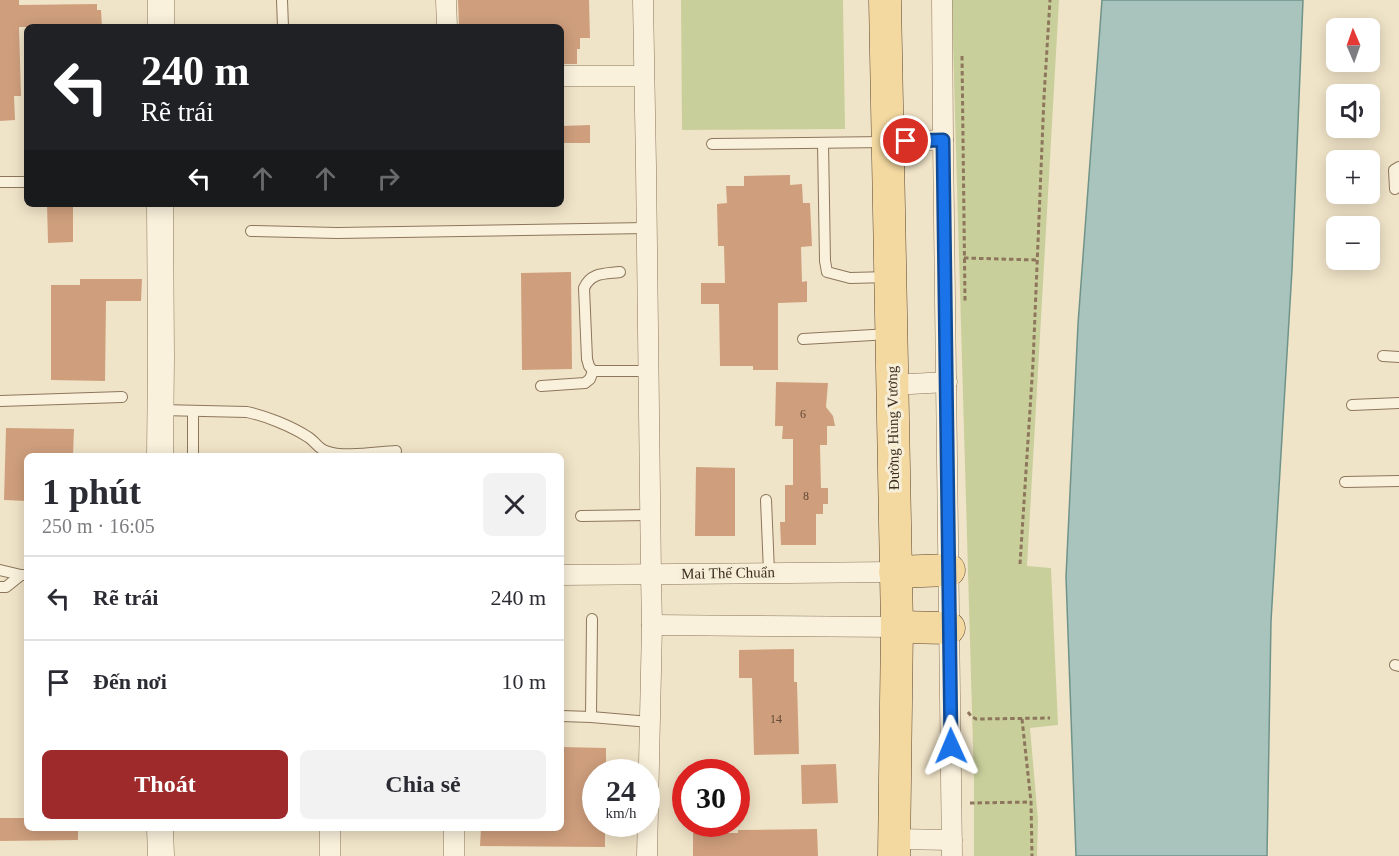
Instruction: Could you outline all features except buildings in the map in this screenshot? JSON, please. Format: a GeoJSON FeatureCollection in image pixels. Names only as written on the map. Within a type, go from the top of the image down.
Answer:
{"type":"FeatureCollection","features":[{"type":"Feature","properties":{"kind":"main road","name":"Đường Hùng Vương"},"geometry":{"type":"LineString","coordinates":[[885,0],[897,627],[894,848]]}},
{"type":"Feature","properties":{"kind":"main road"},"geometry":{"type":"LineString","coordinates":[[896,572],[949,570]]}},
{"type":"Feature","properties":{"kind":"main road"},"geometry":{"type":"LineString","coordinates":[[897,627],[949,628]]}},
{"type":"Feature","properties":{"kind":"street"},"geometry":{"type":"LineString","coordinates":[[161,0],[161,24]]}},
{"type":"Feature","properties":{"kind":"street"},"geometry":{"type":"LineString","coordinates":[[446,0],[447,24]]}},
{"type":"Feature","properties":{"kind":"street"},"geometry":{"type":"LineString","coordinates":[[643,0],[652,625],[647,856]]}},
{"type":"Feature","properties":{"kind":"street"},"geometry":{"type":"LineString","coordinates":[[894,848],[952,848],[942,0]]}},
{"type":"Feature","properties":{"kind":"street"},"geometry":{"type":"LineString","coordinates":[[564,76],[644,76]]}},
{"type":"Feature","properties":{"kind":"street"},"geometry":{"type":"LineString","coordinates":[[888,142],[943,140]]}},
{"type":"Feature","properties":{"kind":"street"},"geometry":{"type":"LineString","coordinates":[[160,207],[160,453]]}},
{"type":"Feature","properties":{"kind":"street"},"geometry":{"type":"LineString","coordinates":[[892,385],[947,382]]}},
{"type":"Feature","properties":{"kind":"street","name":"Mai Thế Chuẩn"},"geometry":{"type":"LineString","coordinates":[[564,575],[896,572]]}},
{"type":"Feature","properties":{"kind":"street"},"geometry":{"type":"LineString","coordinates":[[652,625],[897,627]]}},
{"type":"Feature","properties":{"kind":"street"},"geometry":{"type":"LineString","coordinates":[[160,831],[161,856]]}},
{"type":"Feature","properties":{"kind":"street"},"geometry":{"type":"LineString","coordinates":[[330,831],[330,856]]}},
{"type":"Feature","properties":{"kind":"street"},"geometry":{"type":"LineString","coordinates":[[454,831],[454,856]]}},
{"type":"Feature","properties":{"kind":"lane"},"geometry":{"type":"LineString","coordinates":[[282,0],[283,24]]}},
{"type":"Feature","properties":{"kind":"lane"},"geometry":{"type":"LineString","coordinates":[[712,144],[888,142]]}},
{"type":"Feature","properties":{"kind":"lane"},"geometry":{"type":"LineString","coordinates":[[823,143],[827,272],[850,278],[890,277]]}},
{"type":"Feature","properties":{"kind":"lane"},"geometry":{"type":"LineString","coordinates":[[1395,189],[1394,170],[1399,167]]}},
{"type":"Feature","properties":{"kind":"lane"},"geometry":{"type":"LineString","coordinates":[[0,182],[24,182]]}},
{"type":"Feature","properties":{"kind":"lane"},"geometry":{"type":"LineString","coordinates":[[251,231],[337,233],[647,228]]}},
{"type":"Feature","properties":{"kind":"lane"},"geometry":{"type":"LineString","coordinates":[[541,386],[585,384],[590,379],[592,371],[587,360],[584,288],[587,280],[592,276],[620,272]]}},
{"type":"Feature","properties":{"kind":"lane"},"geometry":{"type":"LineString","coordinates":[[803,339],[891,334]]}},
{"type":"Feature","properties":{"kind":"lane"},"geometry":{"type":"LineString","coordinates":[[1383,356],[1399,357]]}},
{"type":"Feature","properties":{"kind":"lane"},"geometry":{"type":"LineString","coordinates":[[592,371],[649,371]]}},
{"type":"Feature","properties":{"kind":"lane"},"geometry":{"type":"LineString","coordinates":[[0,401],[122,397]]}},
{"type":"Feature","properties":{"kind":"lane"},"geometry":{"type":"LineString","coordinates":[[1352,405],[1399,403]]}},
{"type":"Feature","properties":{"kind":"lane"},"geometry":{"type":"LineString","coordinates":[[161,410],[257,414],[299,431],[311,438],[322,450],[331,453]]}},
{"type":"Feature","properties":{"kind":"lane"},"geometry":{"type":"LineString","coordinates":[[193,411],[193,453]]}},
{"type":"Feature","properties":{"kind":"lane"},"geometry":{"type":"LineString","coordinates":[[365,453],[396,451]]}},
{"type":"Feature","properties":{"kind":"lane"},"geometry":{"type":"LineString","coordinates":[[1345,482],[1399,481]]}},
{"type":"Feature","properties":{"kind":"lane"},"geometry":{"type":"LineString","coordinates":[[766,500],[769,572]]}},
{"type":"Feature","properties":{"kind":"lane"},"geometry":{"type":"LineString","coordinates":[[582,516],[650,515]]}},
{"type":"Feature","properties":{"kind":"lane"},"geometry":{"type":"LineString","coordinates":[[0,570],[24,575]]}},
{"type":"Feature","properties":{"kind":"lane"},"geometry":{"type":"LineString","coordinates":[[0,587],[6,587],[24,575]]}},
{"type":"Feature","properties":{"kind":"lane"},"geometry":{"type":"LineString","coordinates":[[591,717],[592,619]]}},
{"type":"Feature","properties":{"kind":"lane"},"geometry":{"type":"LineString","coordinates":[[564,716],[650,722]]}},
{"type":"Feature","properties":{"kind":"path"},"geometry":{"type":"LineString","coordinates":[[1020,564],[1033,363],[1043,109],[1050,0]]}},
{"type":"Feature","properties":{"kind":"path"},"geometry":{"type":"LineString","coordinates":[[964,258],[1037,260]]}},
{"type":"Feature","properties":{"kind":"path"},"geometry":{"type":"LineString","coordinates":[[964,705],[970,716],[976,719],[1050,718]]}},
{"type":"Feature","properties":{"kind":"path"},"geometry":{"type":"LineString","coordinates":[[1022,718],[1031,802],[1032,856]]}},
{"type":"Feature","properties":{"kind":"path"},"geometry":{"type":"LineString","coordinates":[[967,803],[1031,802]]}},
{"type":"Feature","properties":{"kind":"green space"},"geometry":{"type":"Polygon","coordinates":[[[681,0],[843,0],[845,129],[682,130],[681,0]]]}},
{"type":"Feature","properties":{"kind":"green space"},"geometry":{"type":"Polygon","coordinates":[[[952,0],[1059,0],[1027,566],[1051,568],[1058,725],[1030,728],[1038,820],[1037,856],[974,856],[974,782],[952,0]]]}},
{"type":"Feature","properties":{"kind":"water"},"geometry":{"type":"Polygon","coordinates":[[[1102,0],[1303,0],[1292,270],[1271,621],[1267,856],[1076,856],[1066,577],[1078,324],[1102,0]]]}},
{"type":"Feature","properties":{"kind":"route"},"geometry":{"type":"LineString","coordinates":[[906,141],[943,140],[951,746]]}}]}
